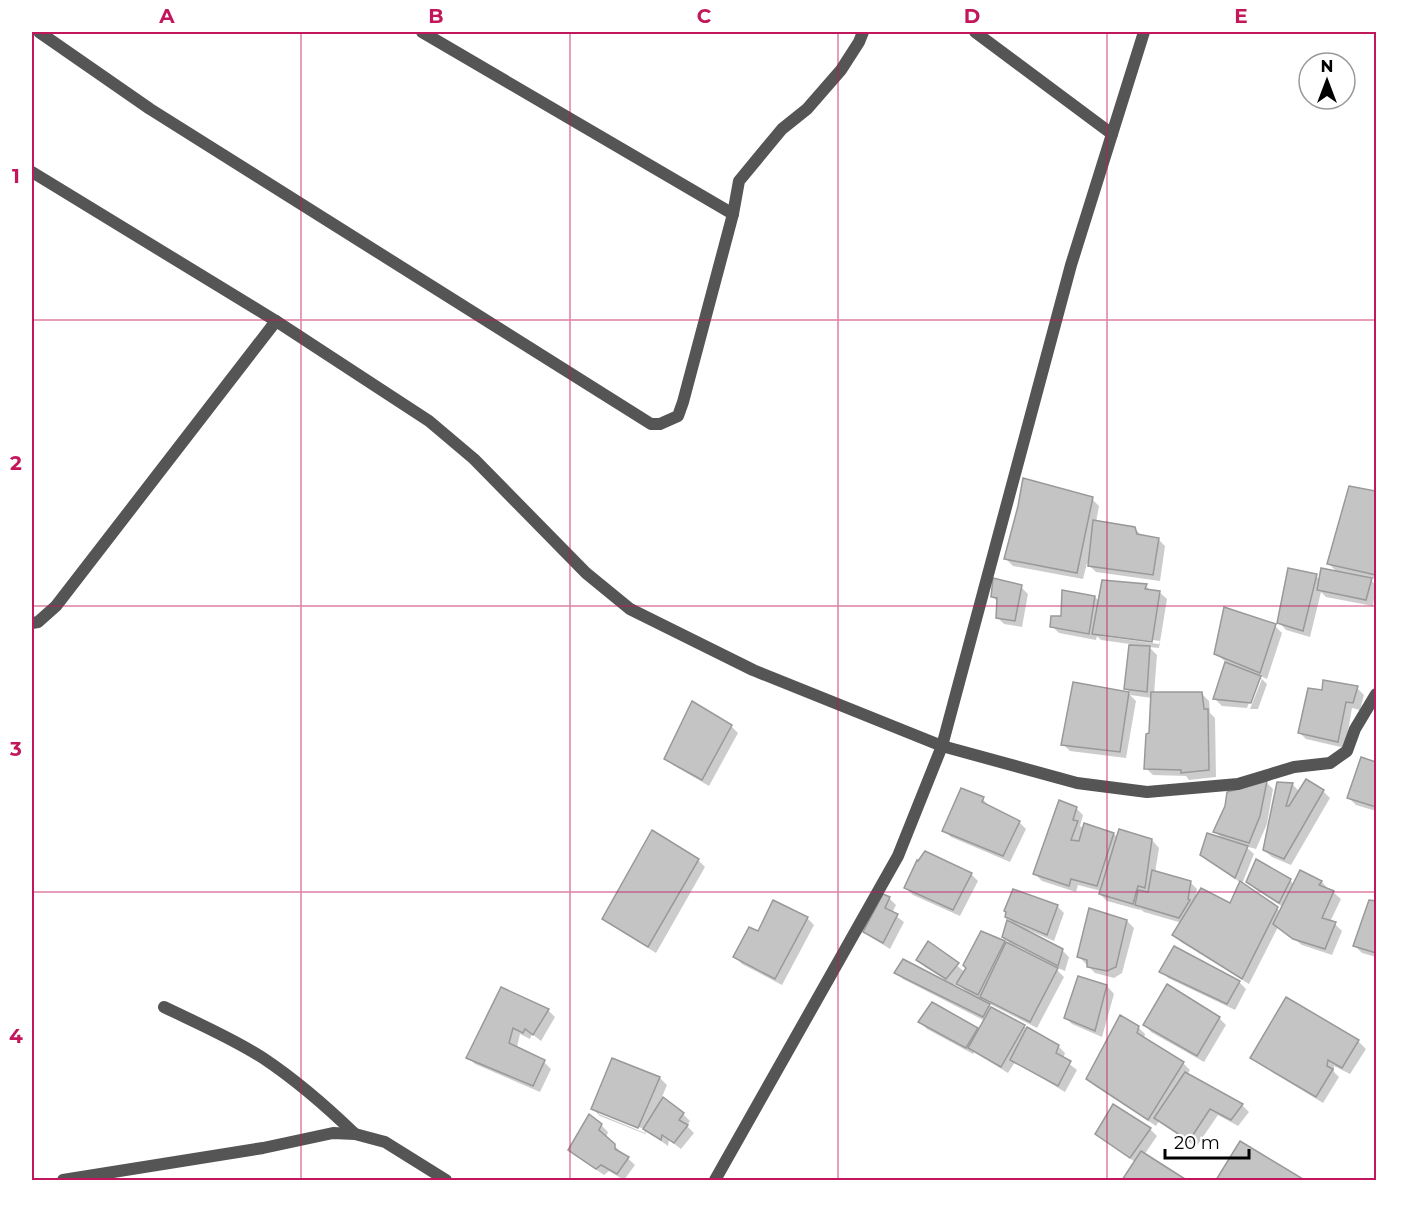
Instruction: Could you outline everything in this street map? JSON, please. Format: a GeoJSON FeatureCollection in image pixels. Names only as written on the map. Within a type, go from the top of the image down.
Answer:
{"type":"FeatureCollection","features":[{"type":"Feature","properties":{"kind":"street"},"geometry":{"type":"LineString","coordinates":[[39,32],[150,109],[651,424],[660,424],[678,416],[733,214],[739,181],[783,129],[807,109],[841,70],[863,32]]}},
{"type":"Feature","properties":{"kind":"street"},"geometry":{"type":"LineString","coordinates":[[422,32],[733,214]]}},
{"type":"Feature","properties":{"kind":"street"},"geometry":{"type":"LineString","coordinates":[[975,32],[1112,134]]}},
{"type":"Feature","properties":{"kind":"street"},"geometry":{"type":"LineString","coordinates":[[716,1180],[898,856],[942,746],[1071,266],[1144,32]]}},
{"type":"Feature","properties":{"kind":"street"},"geometry":{"type":"LineString","coordinates":[[32,172],[276,321],[429,421],[474,459],[586,573],[630,609],[753,670],[942,746],[1077,783],[1123,789],[1147,792],[1238,784],[1294,767],[1330,763],[1347,751],[1355,729],[1377,694]]}},
{"type":"Feature","properties":{"kind":"street"},"geometry":{"type":"LineString","coordinates":[[32,623],[38,622],[56,606],[276,321]]}},
{"type":"Feature","properties":{"kind":"street"},"geometry":{"type":"LineString","coordinates":[[164,1007],[262,1058],[316,1097],[355,1134]]}},
{"type":"Feature","properties":{"kind":"street"},"geometry":{"type":"LineString","coordinates":[[63,1180],[263,1148],[333,1133],[355,1134],[385,1142],[446,1180]]}},
{"type":"Feature","properties":{"kind":"building"},"geometry":{"type":"Polygon","coordinates":[[[1023,478],[1093,497],[1077,573],[1004,559],[1023,478]]]}},
{"type":"Feature","properties":{"kind":"building"},"geometry":{"type":"Polygon","coordinates":[[[1349,486],[1376,491],[1376,575],[1327,564],[1349,486]]]}},
{"type":"Feature","properties":{"kind":"building"},"geometry":{"type":"Polygon","coordinates":[[[1093,520],[1135,527],[1137,534],[1159,538],[1153,575],[1088,566],[1093,520]]]}},
{"type":"Feature","properties":{"kind":"building"},"geometry":{"type":"Polygon","coordinates":[[[1288,568],[1317,574],[1303,631],[1277,623],[1288,568]]]}},
{"type":"Feature","properties":{"kind":"building"},"geometry":{"type":"Polygon","coordinates":[[[1321,568],[1372,578],[1366,600],[1317,590],[1321,568]]]}},
{"type":"Feature","properties":{"kind":"building"},"geometry":{"type":"Polygon","coordinates":[[[993,578],[1022,585],[1015,621],[996,618],[997,598],[991,597],[993,578]]]}},
{"type":"Feature","properties":{"kind":"building"},"geometry":{"type":"Polygon","coordinates":[[[1102,580],[1147,584],[1145,589],[1160,591],[1152,642],[1092,634],[1102,580]]]}},
{"type":"Feature","properties":{"kind":"building"},"geometry":{"type":"Polygon","coordinates":[[[1062,590],[1095,596],[1089,634],[1050,627],[1051,616],[1061,616],[1062,590]]]}},
{"type":"Feature","properties":{"kind":"building"},"geometry":{"type":"Polygon","coordinates":[[[1224,607],[1276,624],[1260,673],[1214,654],[1224,607]]]}},
{"type":"Feature","properties":{"kind":"building"},"geometry":{"type":"Polygon","coordinates":[[[1129,645],[1150,646],[1147,692],[1124,689],[1129,645]]]}},
{"type":"Feature","properties":{"kind":"building"},"geometry":{"type":"Polygon","coordinates":[[[1225,662],[1261,676],[1251,703],[1213,699],[1225,662]]]}},
{"type":"Feature","properties":{"kind":"building"},"geometry":{"type":"Polygon","coordinates":[[[1323,680],[1358,686],[1353,703],[1346,702],[1338,742],[1298,733],[1308,688],[1322,690],[1323,680]]]}},
{"type":"Feature","properties":{"kind":"building"},"geometry":{"type":"Polygon","coordinates":[[[1073,682],[1129,692],[1120,752],[1061,745],[1073,682]]]}},
{"type":"Feature","properties":{"kind":"building"},"geometry":{"type":"Polygon","coordinates":[[[1151,692],[1202,692],[1204,709],[1208,709],[1209,770],[1181,773],[1181,770],[1144,769],[1151,692]]]}},
{"type":"Feature","properties":{"kind":"building"},"geometry":{"type":"Polygon","coordinates":[[[692,701],[732,725],[702,780],[664,759],[692,701]]]}},
{"type":"Feature","properties":{"kind":"building"},"geometry":{"type":"Polygon","coordinates":[[[1361,757],[1376,762],[1376,807],[1347,798],[1361,757]]]}},
{"type":"Feature","properties":{"kind":"building"},"geometry":{"type":"Polygon","coordinates":[[[1306,779],[1324,790],[1284,859],[1263,850],[1277,782],[1293,783],[1286,806],[1289,806],[1306,779]]]}},
{"type":"Feature","properties":{"kind":"building"},"geometry":{"type":"Polygon","coordinates":[[[1267,781],[1260,816],[1249,843],[1213,832],[1225,806],[1227,792],[1267,781]]]}},
{"type":"Feature","properties":{"kind":"building"},"geometry":{"type":"Polygon","coordinates":[[[961,788],[984,797],[982,802],[1020,821],[1003,856],[942,831],[961,788]]]}},
{"type":"Feature","properties":{"kind":"building"},"geometry":{"type":"Polygon","coordinates":[[[1059,800],[1077,807],[1073,820],[1078,821],[1071,840],[1079,841],[1084,823],[1114,833],[1097,886],[1071,879],[1069,886],[1033,874],[1059,800]]]}},
{"type":"Feature","properties":{"kind":"building"},"geometry":{"type":"Polygon","coordinates":[[[1119,829],[1152,839],[1145,888],[1138,886],[1133,904],[1099,894],[1119,829]]]}},
{"type":"Feature","properties":{"kind":"building"},"geometry":{"type":"Polygon","coordinates":[[[652,830],[699,859],[648,947],[602,919],[652,830]]]}},
{"type":"Feature","properties":{"kind":"building"},"geometry":{"type":"Polygon","coordinates":[[[1207,833],[1248,846],[1235,878],[1200,855],[1207,833]]]}},
{"type":"Feature","properties":{"kind":"building"},"geometry":{"type":"Polygon","coordinates":[[[925,851],[972,873],[953,910],[904,888],[917,860],[925,851]]]}},
{"type":"Feature","properties":{"kind":"building"},"geometry":{"type":"Polygon","coordinates":[[[1256,859],[1291,879],[1279,903],[1246,882],[1256,859]]]}},
{"type":"Feature","properties":{"kind":"building"},"geometry":{"type":"Polygon","coordinates":[[[1152,870],[1191,881],[1188,899],[1190,900],[1179,918],[1135,905],[1138,890],[1148,892],[1152,870]]]}},
{"type":"Feature","properties":{"kind":"building"},"geometry":{"type":"Polygon","coordinates":[[[1300,870],[1322,881],[1319,885],[1334,891],[1322,918],[1336,922],[1325,949],[1293,939],[1273,924],[1300,870]]]}},
{"type":"Feature","properties":{"kind":"building"},"geometry":{"type":"Polygon","coordinates":[[[1240,881],[1278,907],[1242,979],[1172,935],[1201,888],[1230,903],[1240,881]]]}},
{"type":"Feature","properties":{"kind":"building"},"geometry":{"type":"Polygon","coordinates":[[[1013,889],[1058,905],[1047,935],[1005,917],[1006,912],[1004,911],[1013,889]]]}},
{"type":"Feature","properties":{"kind":"building"},"geometry":{"type":"Polygon","coordinates":[[[883,894],[890,897],[885,908],[898,914],[883,943],[863,932],[883,894]]]}},
{"type":"Feature","properties":{"kind":"building"},"geometry":{"type":"Polygon","coordinates":[[[773,900],[808,917],[775,979],[733,957],[749,927],[758,931],[773,900]]]}},
{"type":"Feature","properties":{"kind":"building"},"geometry":{"type":"Polygon","coordinates":[[[1369,900],[1376,901],[1376,953],[1353,946],[1369,900]]]}},
{"type":"Feature","properties":{"kind":"building"},"geometry":{"type":"Polygon","coordinates":[[[1089,908],[1127,920],[1116,967],[1107,971],[1087,967],[1087,960],[1077,957],[1089,908]]]}},
{"type":"Feature","properties":{"kind":"building"},"geometry":{"type":"Polygon","coordinates":[[[1007,920],[1063,949],[1058,966],[1002,937],[1007,920]]]}},
{"type":"Feature","properties":{"kind":"building"},"geometry":{"type":"Polygon","coordinates":[[[981,931],[1005,941],[978,995],[956,984],[966,968],[963,965],[981,931]]]}},
{"type":"Feature","properties":{"kind":"building"},"geometry":{"type":"Polygon","coordinates":[[[928,941],[959,963],[946,979],[916,960],[928,941]]]}},
{"type":"Feature","properties":{"kind":"building"},"geometry":{"type":"Polygon","coordinates":[[[1006,942],[1058,968],[1030,1022],[980,997],[1006,942]]]}},
{"type":"Feature","properties":{"kind":"building"},"geometry":{"type":"Polygon","coordinates":[[[1174,946],[1240,981],[1227,1004],[1159,972],[1174,946]]]}},
{"type":"Feature","properties":{"kind":"building"},"geometry":{"type":"Polygon","coordinates":[[[903,959],[990,1004],[983,1017],[894,973],[903,959]]]}},
{"type":"Feature","properties":{"kind":"building"},"geometry":{"type":"Polygon","coordinates":[[[1078,976],[1107,985],[1095,1031],[1064,1018],[1078,976]]]}},
{"type":"Feature","properties":{"kind":"building"},"geometry":{"type":"Polygon","coordinates":[[[1167,984],[1220,1017],[1197,1056],[1143,1025],[1167,984]]]}},
{"type":"Feature","properties":{"kind":"building"},"geometry":{"type":"Polygon","coordinates":[[[501,987],[549,1009],[533,1035],[525,1029],[523,1033],[513,1028],[509,1043],[545,1060],[533,1086],[466,1058],[501,987]]]}},
{"type":"Feature","properties":{"kind":"building"},"geometry":{"type":"Polygon","coordinates":[[[1286,997],[1359,1040],[1342,1068],[1328,1060],[1327,1066],[1333,1069],[1316,1097],[1250,1058],[1286,997]]]}},
{"type":"Feature","properties":{"kind":"building"},"geometry":{"type":"Polygon","coordinates":[[[932,1002],[978,1028],[966,1048],[918,1022],[932,1002]]]}},
{"type":"Feature","properties":{"kind":"building"},"geometry":{"type":"Polygon","coordinates":[[[991,1007],[1025,1025],[1001,1067],[968,1048],[991,1007]]]}},
{"type":"Feature","properties":{"kind":"building"},"geometry":{"type":"Polygon","coordinates":[[[1120,1015],[1139,1026],[1137,1033],[1184,1062],[1148,1120],[1086,1079],[1120,1015]]]}},
{"type":"Feature","properties":{"kind":"building"},"geometry":{"type":"Polygon","coordinates":[[[1027,1027],[1059,1045],[1056,1053],[1071,1061],[1058,1086],[1010,1060],[1027,1027]]]}},
{"type":"Feature","properties":{"kind":"building"},"geometry":{"type":"Polygon","coordinates":[[[612,1058],[660,1077],[638,1128],[591,1109],[612,1058]]]}},
{"type":"Feature","properties":{"kind":"building"},"geometry":{"type":"Polygon","coordinates":[[[1185,1072],[1243,1104],[1231,1120],[1210,1109],[1189,1141],[1154,1118],[1185,1072]]]}},
{"type":"Feature","properties":{"kind":"building"},"geometry":{"type":"Polygon","coordinates":[[[663,1097],[684,1113],[679,1120],[688,1125],[674,1143],[662,1135],[661,1140],[643,1129],[663,1097]]]}},
{"type":"Feature","properties":{"kind":"building"},"geometry":{"type":"Polygon","coordinates":[[[1113,1104],[1151,1128],[1130,1158],[1095,1134],[1113,1104]]]}},
{"type":"Feature","properties":{"kind":"building"},"geometry":{"type":"Polygon","coordinates":[[[589,1114],[602,1124],[599,1130],[615,1144],[615,1149],[629,1157],[617,1174],[601,1165],[596,1169],[568,1150],[589,1114]]]}},
{"type":"Feature","properties":{"kind":"building"},"geometry":{"type":"Polygon","coordinates":[[[1240,1141],[1303,1179],[1216,1180],[1240,1141]]]}},
{"type":"Feature","properties":{"kind":"building"},"geometry":{"type":"Polygon","coordinates":[[[1141,1151],[1185,1179],[1122,1180],[1141,1151]]]}}]}
